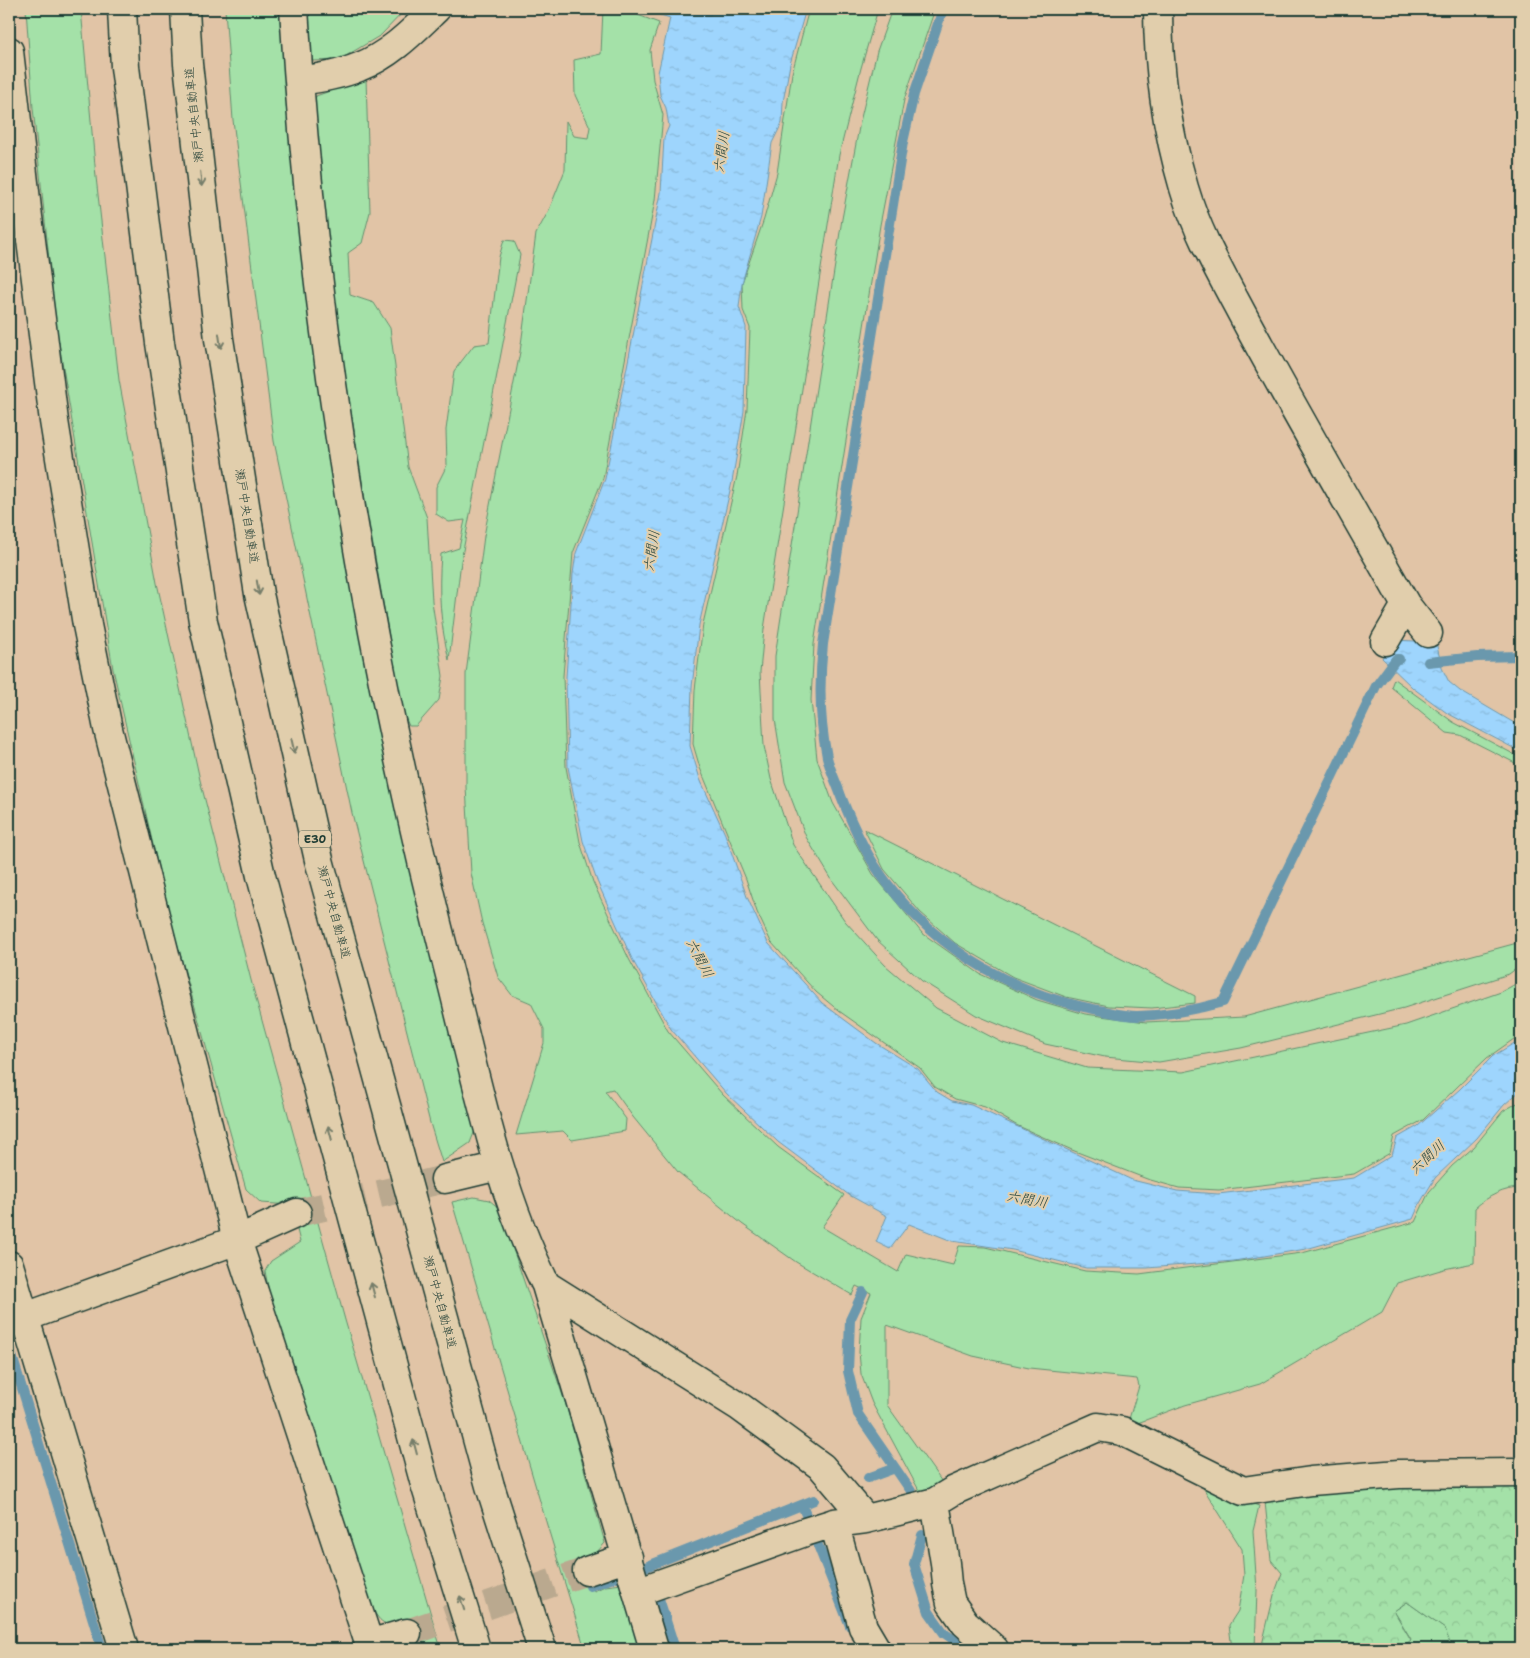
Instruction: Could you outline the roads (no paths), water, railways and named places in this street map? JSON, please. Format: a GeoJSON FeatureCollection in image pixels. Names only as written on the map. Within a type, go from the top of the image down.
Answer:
{"type":"FeatureCollection","features":[{"type":"Feature","properties":{"kind":"main road"},"geometry":{"type":"LineString","coordinates":[[122,9],[125,67],[160,343],[203,621],[260,876],[424,1481],[476,1649]]}},
{"type":"Feature","properties":{"kind":"main road","name":"瀬戸中央自動車道"},"geometry":{"type":"LineString","coordinates":[[185,9],[188,64],[219,339],[259,594],[319,860],[490,1486],[542,1649]]}},
{"type":"Feature","properties":{"kind":"main road"},"geometry":{"type":"LineString","coordinates":[[294,9],[298,81],[324,330],[345,472],[385,698],[436,923],[499,1166],[531,1255],[546,1285],[639,1577],[654,1649]]}},
{"type":"Feature","properties":{"kind":"main road"},"geometry":{"type":"LineString","coordinates":[[298,81],[332,75],[359,67],[386,53],[411,34],[436,9]]}},
{"type":"Feature","properties":{"kind":"main road"},"geometry":{"type":"LineString","coordinates":[[1158,9],[1158,44],[1167,116],[1184,189],[1206,244],[1265,356],[1406,605],[1428,633]]}},
{"type":"Feature","properties":{"kind":"main road"},"geometry":{"type":"LineString","coordinates":[[9,51],[54,421],[87,625],[108,729],[237,1240],[370,1647],[407,1633]]}},
{"type":"Feature","properties":{"kind":"main road"},"geometry":{"type":"LineString","coordinates":[[1385,641],[1406,605]]}},
{"type":"Feature","properties":{"kind":"main road"},"geometry":{"type":"LineString","coordinates":[[445,1179],[499,1166]]}},
{"type":"Feature","properties":{"kind":"main road"},"geometry":{"type":"LineString","coordinates":[[16,1322],[237,1240],[297,1213]]}},
{"type":"Feature","properties":{"kind":"main road"},"geometry":{"type":"LineString","coordinates":[[9,1264],[16,1322],[124,1649]]}},
{"type":"Feature","properties":{"kind":"main road"},"geometry":{"type":"LineString","coordinates":[[546,1285],[740,1407],[822,1467],[866,1519]]}},
{"type":"Feature","properties":{"kind":"main road"},"geometry":{"type":"LineString","coordinates":[[587,1571],[639,1577],[819,1527],[866,1519],[935,1502],[953,1491],[1098,1427],[1122,1430],[1243,1491],[1311,1481],[1399,1474],[1521,1473]]}},
{"type":"Feature","properties":{"kind":"main road"},"geometry":{"type":"LineString","coordinates":[[935,1502],[945,1563],[946,1584],[951,1603],[965,1623],[994,1649]]}},
{"type":"Feature","properties":{"kind":"main road"},"geometry":{"type":"LineString","coordinates":[[819,1527],[863,1627],[876,1649]]}},
{"type":"Feature","properties":{"kind":"water","name":"六間川"},"geometry":{"type":"Polygon","coordinates":[[[642,9],[806,9],[790,64],[783,102],[782,123],[772,143],[761,217],[742,283],[739,307],[746,327],[744,411],[732,482],[699,625],[692,687],[690,746],[700,779],[725,834],[747,897],[768,943],[822,1003],[876,1043],[918,1069],[937,1092],[952,1101],[971,1105],[1132,1180],[1177,1191],[1218,1194],[1354,1178],[1392,1155],[1397,1138],[1418,1126],[1460,1089],[1493,1056],[1521,1039],[1521,1090],[1504,1105],[1477,1138],[1435,1178],[1413,1219],[1306,1249],[1234,1261],[1147,1268],[1086,1268],[1013,1250],[952,1241],[909,1224],[890,1249],[876,1242],[887,1216],[849,1195],[778,1142],[727,1094],[671,1029],[632,959],[597,881],[583,841],[568,767],[566,677],[576,553],[605,479],[661,193],[664,138],[669,126],[666,108],[660,95],[658,73],[670,18],[642,9]]]}},
{"type":"Feature","properties":{"kind":"water"},"geometry":{"type":"Polygon","coordinates":[[[1393,640],[1436,642],[1442,668],[1449,682],[1460,691],[1521,727],[1521,752],[1447,713],[1413,688],[1382,658],[1393,640]]]}},
{"type":"Feature","properties":{"kind":"waterway"},"geometry":{"type":"LineString","coordinates":[[943,9],[914,94],[903,142],[823,644],[820,687],[821,715],[828,762],[856,830],[867,852],[887,883],[908,908],[956,950],[983,968],[1012,983],[1042,995],[1072,1004],[1133,1016],[1180,1012],[1223,1002],[1376,686],[1396,659],[1399,659]]}},
{"type":"Feature","properties":{"kind":"waterway"},"geometry":{"type":"LineString","coordinates":[[1428,662],[1477,657],[1521,656]]}},
{"type":"Feature","properties":{"kind":"waterway"},"geometry":{"type":"LineString","coordinates":[[863,1292],[850,1320],[848,1371],[858,1414],[911,1491]]}},
{"type":"Feature","properties":{"kind":"waterway"},"geometry":{"type":"LineString","coordinates":[[9,1346],[102,1649]]}},
{"type":"Feature","properties":{"kind":"waterway"},"geometry":{"type":"LineString","coordinates":[[868,1478],[895,1468]]}},
{"type":"Feature","properties":{"kind":"waterway"},"geometry":{"type":"LineString","coordinates":[[590,1586],[648,1566],[814,1500]]}},
{"type":"Feature","properties":{"kind":"waterway"},"geometry":{"type":"LineString","coordinates":[[802,1505],[850,1626]]}},
{"type":"Feature","properties":{"kind":"waterway"},"geometry":{"type":"LineString","coordinates":[[922,1535],[914,1564],[929,1612],[944,1633],[967,1649]]}},
{"type":"Feature","properties":{"kind":"waterway"},"geometry":{"type":"LineString","coordinates":[[655,1586],[675,1649]]}},
{"type":"Feature","properties":{"kind":"tunnel"},"geometry":{"type":"LineString","coordinates":[[297,1213],[445,1179]]}},
{"type":"Feature","properties":{"kind":"tunnel"},"geometry":{"type":"LineString","coordinates":[[407,1633],[587,1571]]}}]}
